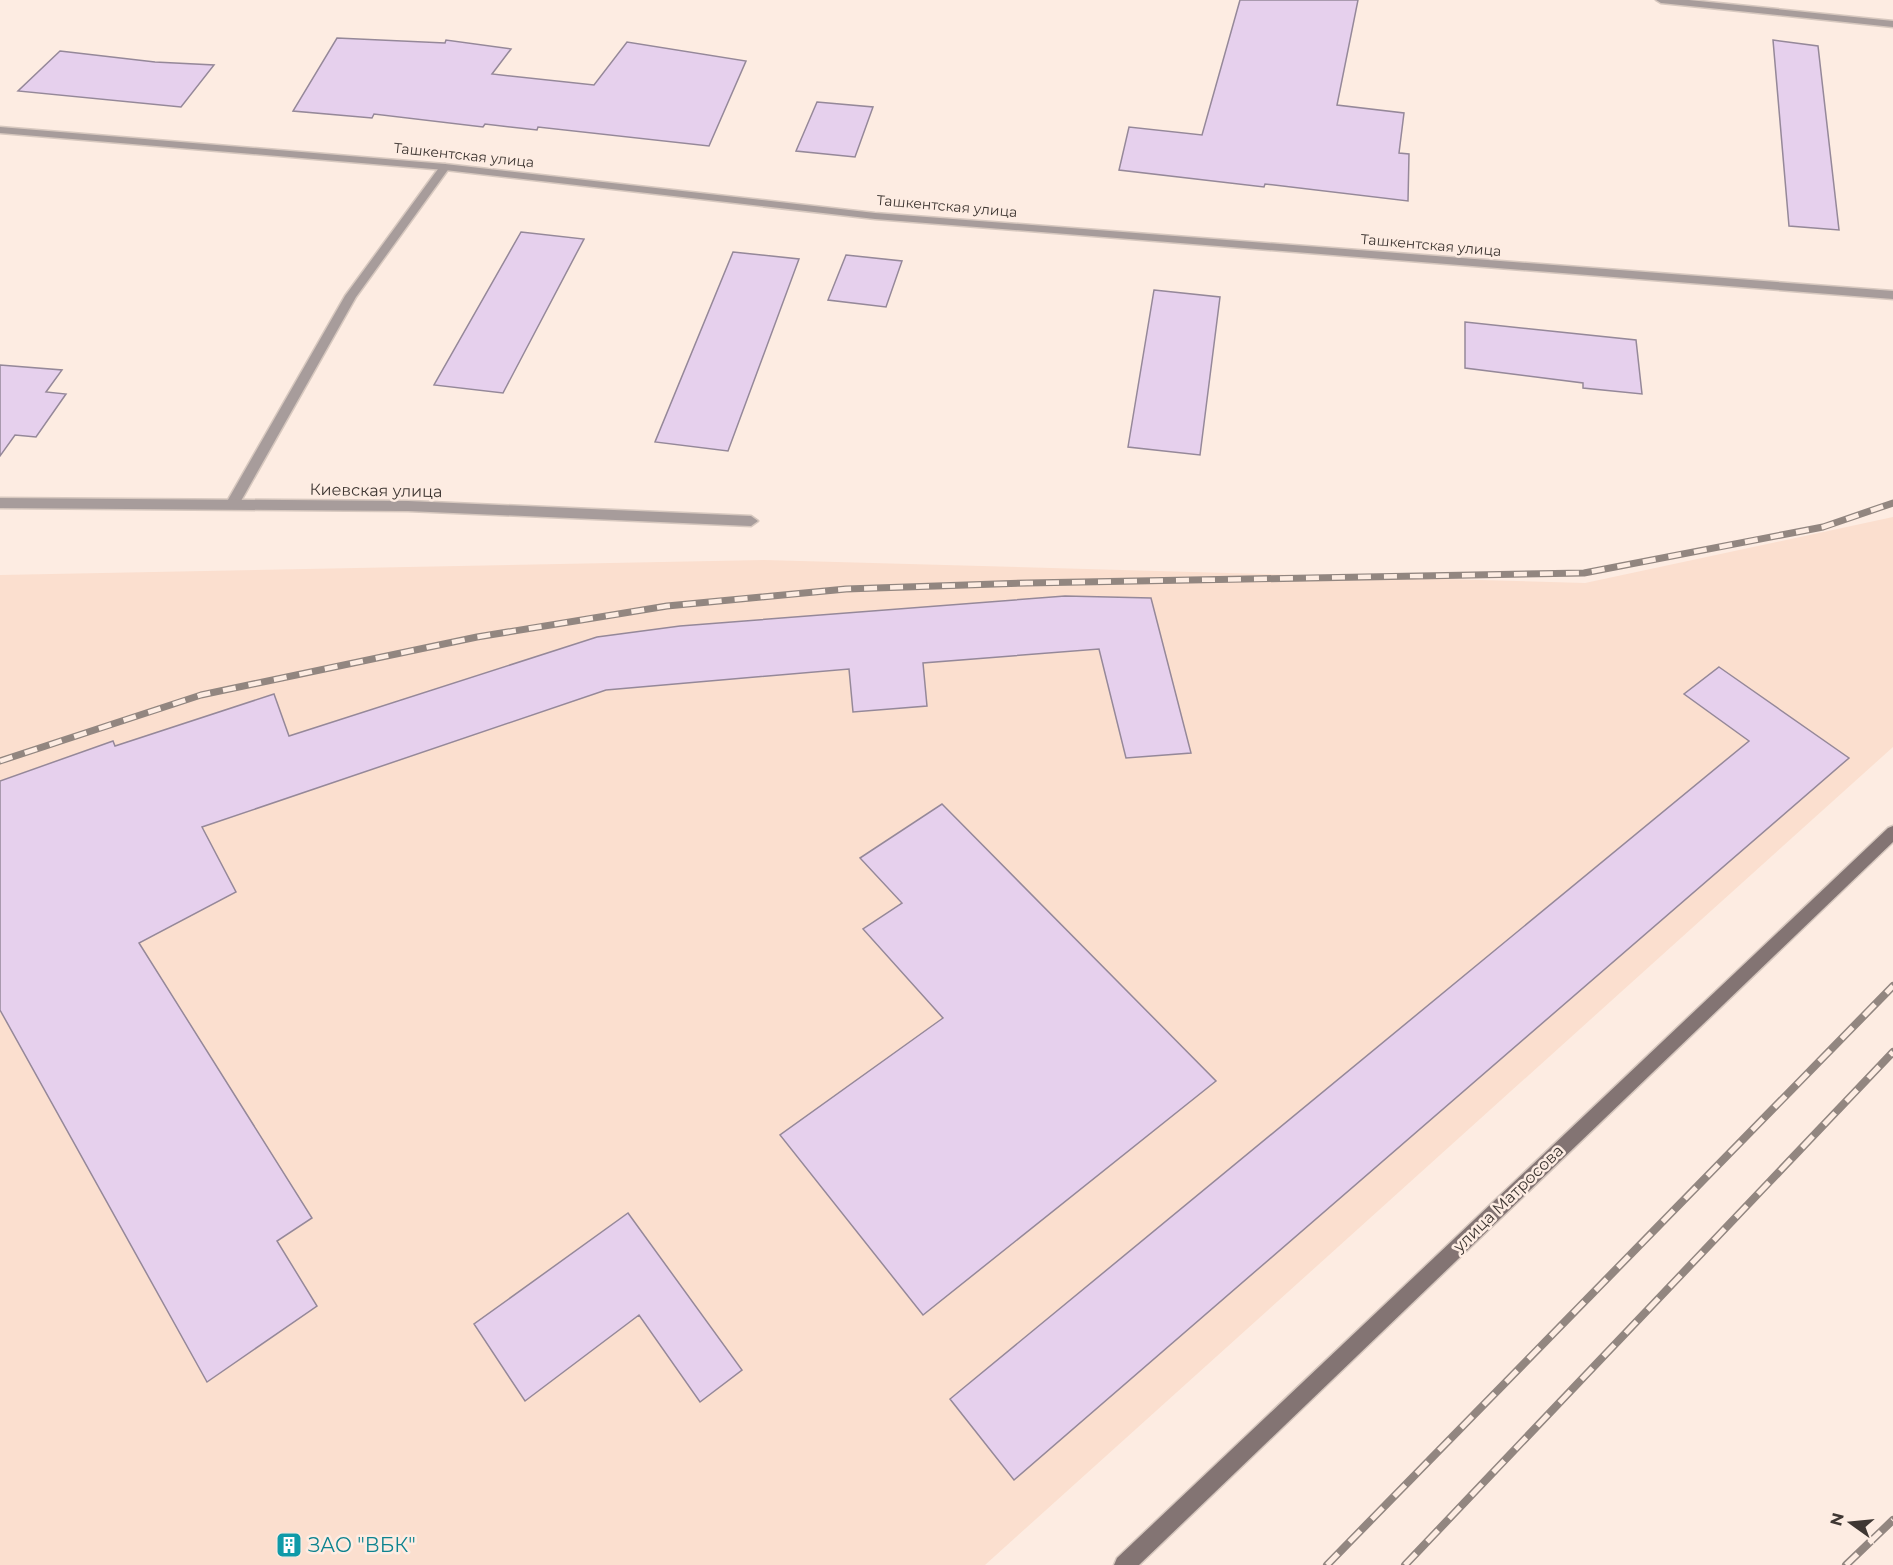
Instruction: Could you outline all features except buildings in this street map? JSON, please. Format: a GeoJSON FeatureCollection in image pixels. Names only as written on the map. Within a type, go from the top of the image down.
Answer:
{"type":"FeatureCollection","features":[{"type":"Feature","properties":{"kind":"street"},"geometry":{"type":"LineString","coordinates":[[1661,0],[1893,24]]}},
{"type":"Feature","properties":{"kind":"street","name":"Ташкентская улица"},"geometry":{"type":"LineString","coordinates":[[0,130],[445,167],[887,217],[1893,295]]}},
{"type":"Feature","properties":{"kind":"street"},"geometry":{"type":"LineString","coordinates":[[232,505],[351,296],[445,167]]}},
{"type":"Feature","properties":{"kind":"street","name":"Киевская улица"},"geometry":{"type":"LineString","coordinates":[[0,503],[408,506],[751,521]]}},
{"type":"Feature","properties":{"kind":"street","name":"улица Матросова"},"geometry":{"type":"LineString","coordinates":[[1124,1565],[1893,832]]}},
{"type":"Feature","properties":{"kind":"shaded area"},"geometry":{"type":"Polygon","coordinates":[[[1893,517],[1893,747],[985,1565],[0,1565],[0,575],[764,560],[1585,583],[1893,517]]]}},
{"type":"Feature","properties":{"kind":"railway"},"geometry":{"type":"LineString","coordinates":[[0,761],[201,695],[477,637],[667,606],[846,589],[1027,583],[1584,573],[1823,527],[1893,503]]}},
{"type":"Feature","properties":{"kind":"railway"},"geometry":{"type":"LineString","coordinates":[[1327,1565],[1893,986]]}},
{"type":"Feature","properties":{"kind":"railway"},"geometry":{"type":"LineString","coordinates":[[1405,1565],[1893,1052]]}},
{"type":"Feature","properties":{"kind":"railway"},"geometry":{"type":"LineString","coordinates":[[1846,1565],[1893,1520]]}},
{"type":"Feature","properties":{"kind":"place","name":"ЗАО \"ВБК\""},"geometry":{"type":"Point","coordinates":[289,1545]}}]}
